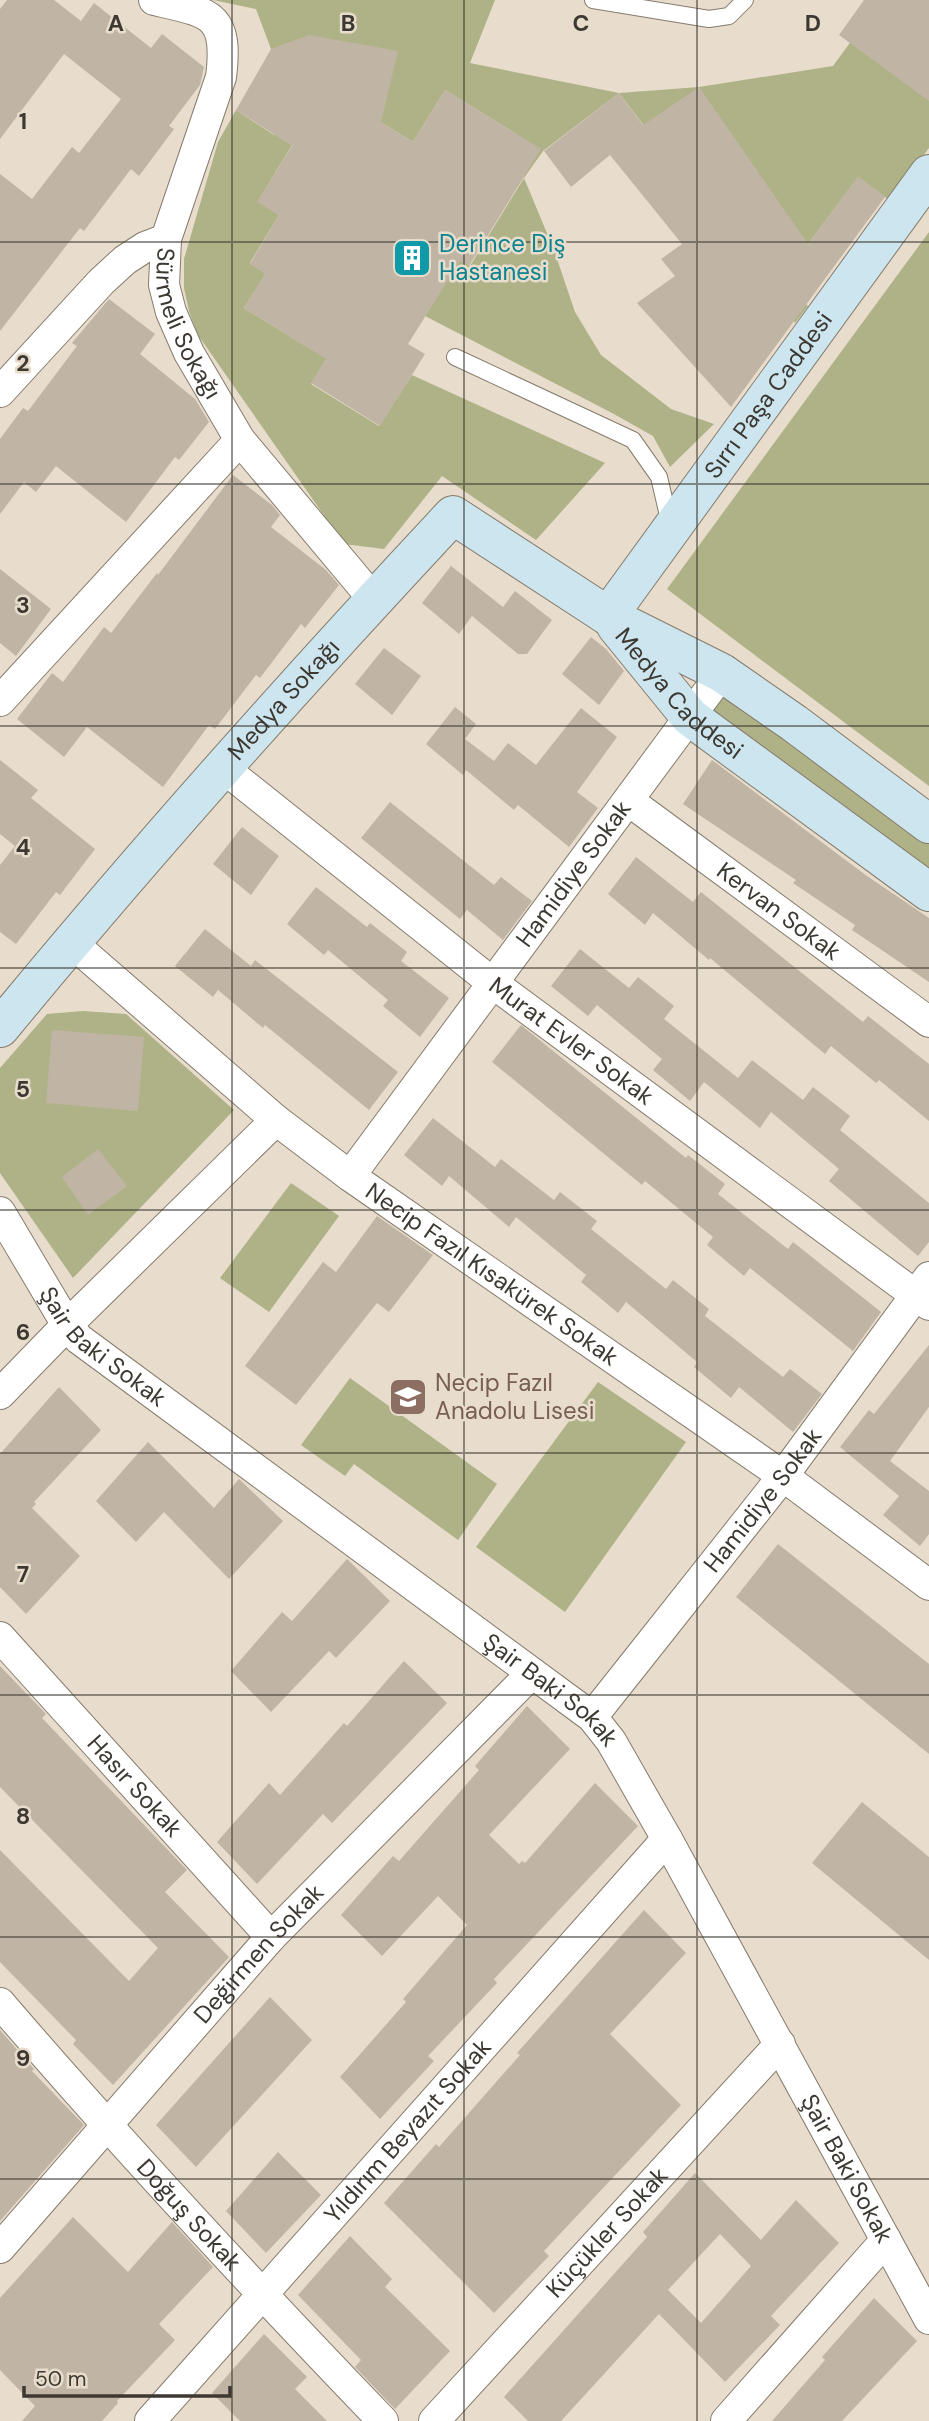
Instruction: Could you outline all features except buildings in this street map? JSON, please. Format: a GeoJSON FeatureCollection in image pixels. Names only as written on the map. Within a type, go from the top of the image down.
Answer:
{"type":"FeatureCollection","features":[{"type":"Feature","properties":{"kind":"street","name":"Sürmeli Sokağı"},"geometry":{"type":"LineString","coordinates":[[154,0],[197,5],[223,34],[221,77],[166,239],[164,285],[171,312],[189,352],[240,440],[374,600]]}},
{"type":"Feature","properties":{"kind":"street","name":"Sırrı Paşa Caddesi"},"geometry":{"type":"LineString","coordinates":[[608,617],[929,174]]}},
{"type":"Feature","properties":{"kind":"street"},"geometry":{"type":"LineString","coordinates":[[0,392],[101,282],[125,260],[166,239]]}},
{"type":"Feature","properties":{"kind":"street"},"geometry":{"type":"LineString","coordinates":[[0,701],[240,440]]}},
{"type":"Feature","properties":{"kind":"street","name":"Medya Sokağı"},"geometry":{"type":"LineString","coordinates":[[0,1028],[222,767],[453,515],[608,617]]}},
{"type":"Feature","properties":{"kind":"street","name":"Medya Caddesi"},"geometry":{"type":"LineString","coordinates":[[608,617],[722,673],[929,824]]}},
{"type":"Feature","properties":{"kind":"street","name":"Medya Caddesi"},"geometry":{"type":"LineString","coordinates":[[608,617],[690,717],[929,892]]}},
{"type":"Feature","properties":{"kind":"street","name":"Hamidiye Sokak"},"geometry":{"type":"LineString","coordinates":[[350,1176],[722,673]]}},
{"type":"Feature","properties":{"kind":"street","name":"Murat Evler Sokak"},"geometry":{"type":"LineString","coordinates":[[222,767],[494,984],[925,1292]]}},
{"type":"Feature","properties":{"kind":"street","name":"Kervan Sokak"},"geometry":{"type":"LineString","coordinates":[[629,800],[929,1022]]}},
{"type":"Feature","properties":{"kind":"street","name":"Necip Fazıl Kısakürek Sokak"},"geometry":{"type":"LineString","coordinates":[[71,942],[276,1120],[350,1176],[783,1476],[929,1585]]}},
{"type":"Feature","properties":{"kind":"street"},"geometry":{"type":"LineString","coordinates":[[0,1394],[276,1120]]}},
{"type":"Feature","properties":{"kind":"street","name":"Şair Baki Sokak"},"geometry":{"type":"LineString","coordinates":[[0,1212],[67,1325],[79,1339],[592,1717],[611,1741],[667,1839],[929,2319]]}},
{"type":"Feature","properties":{"kind":"street","name":"Hamidiye Sokak"},"geometry":{"type":"LineString","coordinates":[[592,1717],[925,1292]]}},
{"type":"Feature","properties":{"kind":"street","name":"Hasır Sokak"},"geometry":{"type":"LineString","coordinates":[[0,1637],[271,1937]]}},
{"type":"Feature","properties":{"kind":"street","name":"Değirmen Sokak"},"geometry":{"type":"LineString","coordinates":[[0,2248],[271,1937],[532,1673]]}},
{"type":"Feature","properties":{"kind":"street","name":"Yıldırım Beyazıt Sokak"},"geometry":{"type":"LineString","coordinates":[[150,2421],[667,1839]]}},
{"type":"Feature","properties":{"kind":"street","name":"Doğuş Sokak"},"geometry":{"type":"LineString","coordinates":[[0,2003],[106,2126],[261,2295],[383,2421]]}},
{"type":"Feature","properties":{"kind":"street","name":"Küçükler Sokak"},"geometry":{"type":"LineString","coordinates":[[434,2421],[780,2044]]}},
{"type":"Feature","properties":{"kind":"street"},"geometry":{"type":"LineString","coordinates":[[726,2421],[886,2240]]}},
{"type":"Feature","properties":{"kind":"lane"},"geometry":{"type":"LineString","coordinates":[[593,0],[709,19],[729,16],[745,0]]}},
{"type":"Feature","properties":{"kind":"lane"},"geometry":{"type":"LineString","coordinates":[[455,357],[633,440],[659,477],[672,530]]}},
{"type":"Feature","properties":{"kind":"green space"},"geometry":{"type":"Polygon","coordinates":[[[213,0],[495,0],[470,63],[619,93],[543,151],[524,178],[515,133],[445,90],[413,142],[347,101],[305,124],[258,201],[279,215],[250,263],[269,276],[264,276],[244,308],[304,345],[330,353],[311,384],[379,426],[412,375],[605,463],[536,540],[442,476],[384,549],[344,544],[198,335],[184,288],[184,259],[218,142],[236,110],[274,135],[303,100],[271,49],[256,9],[213,0]]]}},
{"type":"Feature","properties":{"kind":"green space"},"geometry":{"type":"Polygon","coordinates":[[[881,0],[929,7],[929,148],[889,200],[858,177],[781,280],[808,306],[795,323],[619,93],[699,87],[833,66],[881,0]]]}},
{"type":"Feature","properties":{"kind":"green space"},"geometry":{"type":"Polygon","coordinates":[[[524,178],[554,250],[575,312],[601,355],[671,409],[714,424],[670,467],[653,436],[425,316],[455,258],[470,266],[524,178]]]}},
{"type":"Feature","properties":{"kind":"green space"},"geometry":{"type":"Polygon","coordinates":[[[929,232],[929,786],[667,589],[929,232]]]}},
{"type":"Feature","properties":{"kind":"green space"},"geometry":{"type":"Polygon","coordinates":[[[723,689],[929,842],[929,876],[705,713],[723,689]]]}},
{"type":"Feature","properties":{"kind":"green space"},"geometry":{"type":"Polygon","coordinates":[[[83,1011],[126,1014],[234,1110],[73,1278],[0,1173],[0,1068],[47,1014],[83,1011]]]}},
{"type":"Feature","properties":{"kind":"green space"},"geometry":{"type":"Polygon","coordinates":[[[291,1183],[339,1216],[269,1312],[220,1278],[291,1183]]]}},
{"type":"Feature","properties":{"kind":"green space"},"geometry":{"type":"Polygon","coordinates":[[[350,1378],[497,1484],[458,1540],[354,1464],[345,1476],[301,1445],[350,1378]]]}},
{"type":"Feature","properties":{"kind":"green space"},"geometry":{"type":"Polygon","coordinates":[[[598,1382],[686,1442],[565,1612],[476,1547],[598,1382]]]}},
{"type":"Feature","properties":{"kind":"place","name":"Derince Diş Hastanesi"},"geometry":{"type":"Point","coordinates":[412,258]}},
{"type":"Feature","properties":{"kind":"place","name":"Necip Fazıl Anadolu Lisesi"},"geometry":{"type":"Point","coordinates":[408,1397]}}]}
